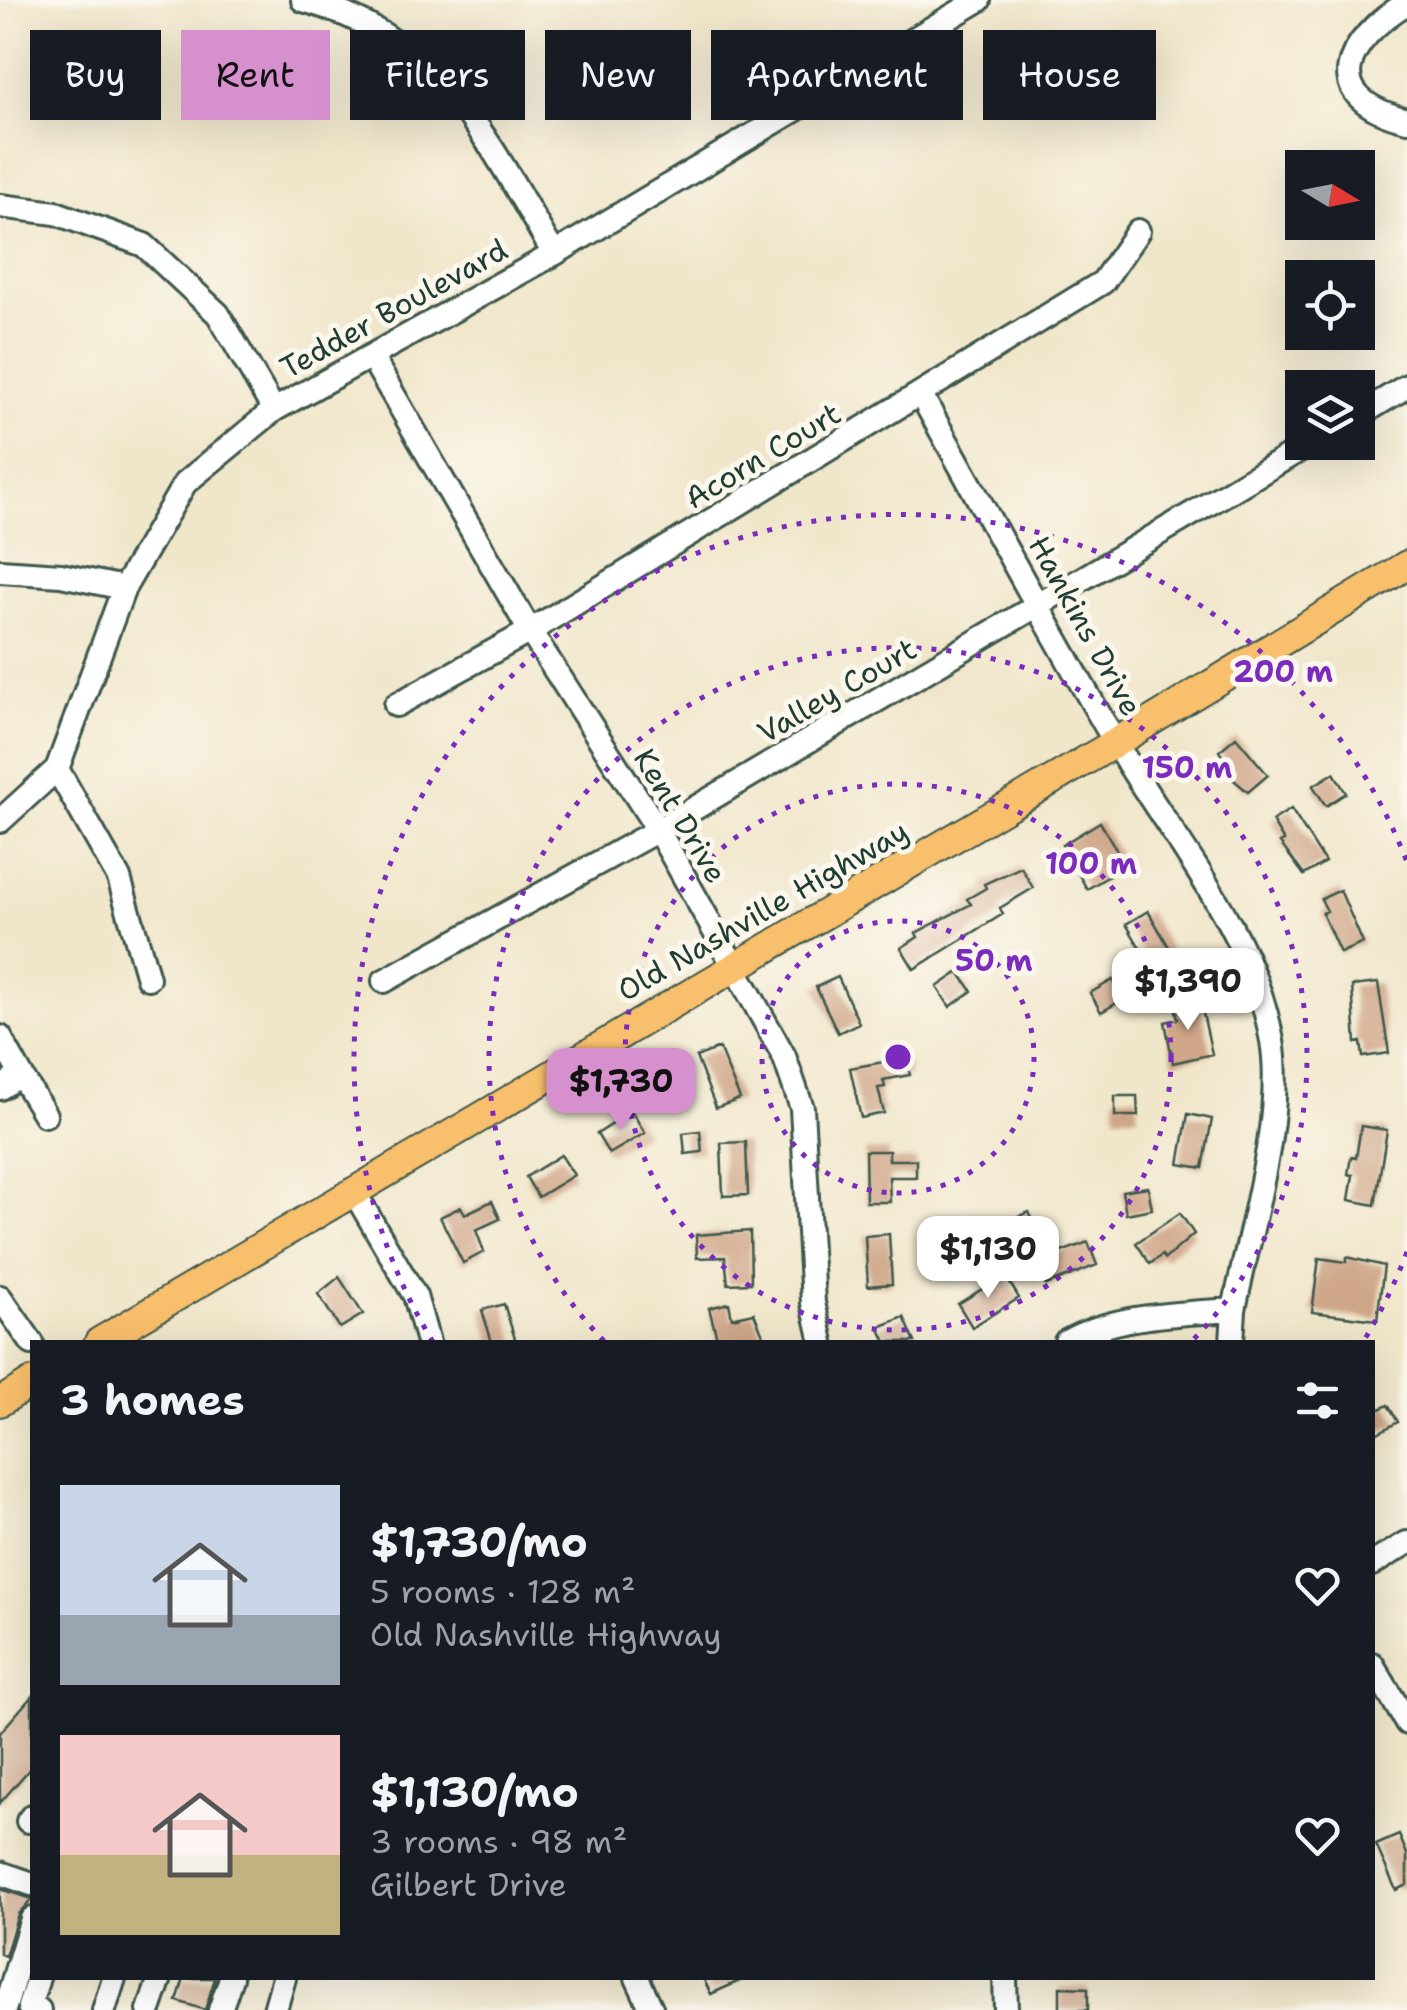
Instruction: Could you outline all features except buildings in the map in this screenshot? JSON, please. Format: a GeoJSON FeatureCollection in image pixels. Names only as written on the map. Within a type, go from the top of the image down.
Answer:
{"type":"FeatureCollection","features":[{"type":"Feature","properties":{"kind":"main road","name":"Old Nashville Highway"},"geometry":{"type":"LineString","coordinates":[[102,1340],[730,966],[1115,743],[1407,565]]}},
{"type":"Feature","properties":{"kind":"main road"},"geometry":{"type":"LineString","coordinates":[[0,1402],[30,1383]]}},
{"type":"Feature","properties":{"kind":"street"},"geometry":{"type":"LineString","coordinates":[[303,0],[350,13],[416,55],[474,116],[554,254]]}},
{"type":"Feature","properties":{"kind":"street","name":"Tedder Boulevard"},"geometry":{"type":"LineString","coordinates":[[0,820],[57,769],[124,588],[184,483],[274,410],[554,254],[979,0]]}},
{"type":"Feature","properties":{"kind":"street"},"geometry":{"type":"LineString","coordinates":[[1407,3],[1380,19],[1350,53],[1349,76],[1362,102],[1378,113],[1407,120]]}},
{"type":"Feature","properties":{"kind":"street"},"geometry":{"type":"LineString","coordinates":[[0,206],[56,213],[144,245],[218,314],[274,410]]}},
{"type":"Feature","properties":{"kind":"street","name":"Acorn Court"},"geometry":{"type":"LineString","coordinates":[[396,705],[530,631],[1102,282],[1138,231]]}},
{"type":"Feature","properties":{"kind":"street","name":"Kent Drive"},"geometry":{"type":"LineString","coordinates":[[372,358],[530,631],[658,830],[730,966],[784,1056],[802,1108],[810,1266],[822,1340]]}},
{"type":"Feature","properties":{"kind":"street"},"geometry":{"type":"LineString","coordinates":[[1375,406],[1407,386]]}},
{"type":"Feature","properties":{"kind":"street","name":"Hankins Drive"},"geometry":{"type":"LineString","coordinates":[[922,395],[1115,743],[1204,882],[1262,998],[1272,1042],[1276,1094],[1234,1310],[1232,1340]]}},
{"type":"Feature","properties":{"kind":"street","name":"Valley Court"},"geometry":{"type":"LineString","coordinates":[[384,981],[658,830],[1040,608],[1285,459]]}},
{"type":"Feature","properties":{"kind":"street"},"geometry":{"type":"LineString","coordinates":[[0,571],[61,575],[124,588]]}},
{"type":"Feature","properties":{"kind":"street"},"geometry":{"type":"LineString","coordinates":[[57,769],[119,878],[148,978]]}},
{"type":"Feature","properties":{"kind":"street"},"geometry":{"type":"LineString","coordinates":[[0,1036],[45,1115]]}},
{"type":"Feature","properties":{"kind":"street"},"geometry":{"type":"LineString","coordinates":[[0,1088],[21,1075]]}},
{"type":"Feature","properties":{"kind":"street"},"geometry":{"type":"LineString","coordinates":[[353,1190],[414,1296],[427,1340]]}},
{"type":"Feature","properties":{"kind":"street"},"geometry":{"type":"LineString","coordinates":[[0,1297],[30,1340]]}},
{"type":"Feature","properties":{"kind":"street"},"geometry":{"type":"LineString","coordinates":[[1070,1340],[1152,1316],[1234,1310]]}},
{"type":"Feature","properties":{"kind":"street"},"geometry":{"type":"LineString","coordinates":[[1375,1562],[1407,1543]]}},
{"type":"Feature","properties":{"kind":"street"},"geometry":{"type":"LineString","coordinates":[[1375,1669],[1407,1723]]}},
{"type":"Feature","properties":{"kind":"street"},"geometry":{"type":"LineString","coordinates":[[0,1873],[30,1883]]}},
{"type":"Feature","properties":{"kind":"street"},"geometry":{"type":"LineString","coordinates":[[4,2010],[24,1990],[30,1937]]}},
{"type":"Feature","properties":{"kind":"street"},"geometry":{"type":"LineString","coordinates":[[104,2010],[113,1980]]}},
{"type":"Feature","properties":{"kind":"street"},"geometry":{"type":"LineString","coordinates":[[148,2010],[159,1980]]}},
{"type":"Feature","properties":{"kind":"street"},"geometry":{"type":"LineString","coordinates":[[220,2010],[230,1980]]}},
{"type":"Feature","properties":{"kind":"street"},"geometry":{"type":"LineString","coordinates":[[275,2010],[283,1980]]}},
{"type":"Feature","properties":{"kind":"street"},"geometry":{"type":"LineString","coordinates":[[638,1980],[652,2010]]}},
{"type":"Feature","properties":{"kind":"street"},"geometry":{"type":"LineString","coordinates":[[1004,1980],[1006,2010]]}}]}
